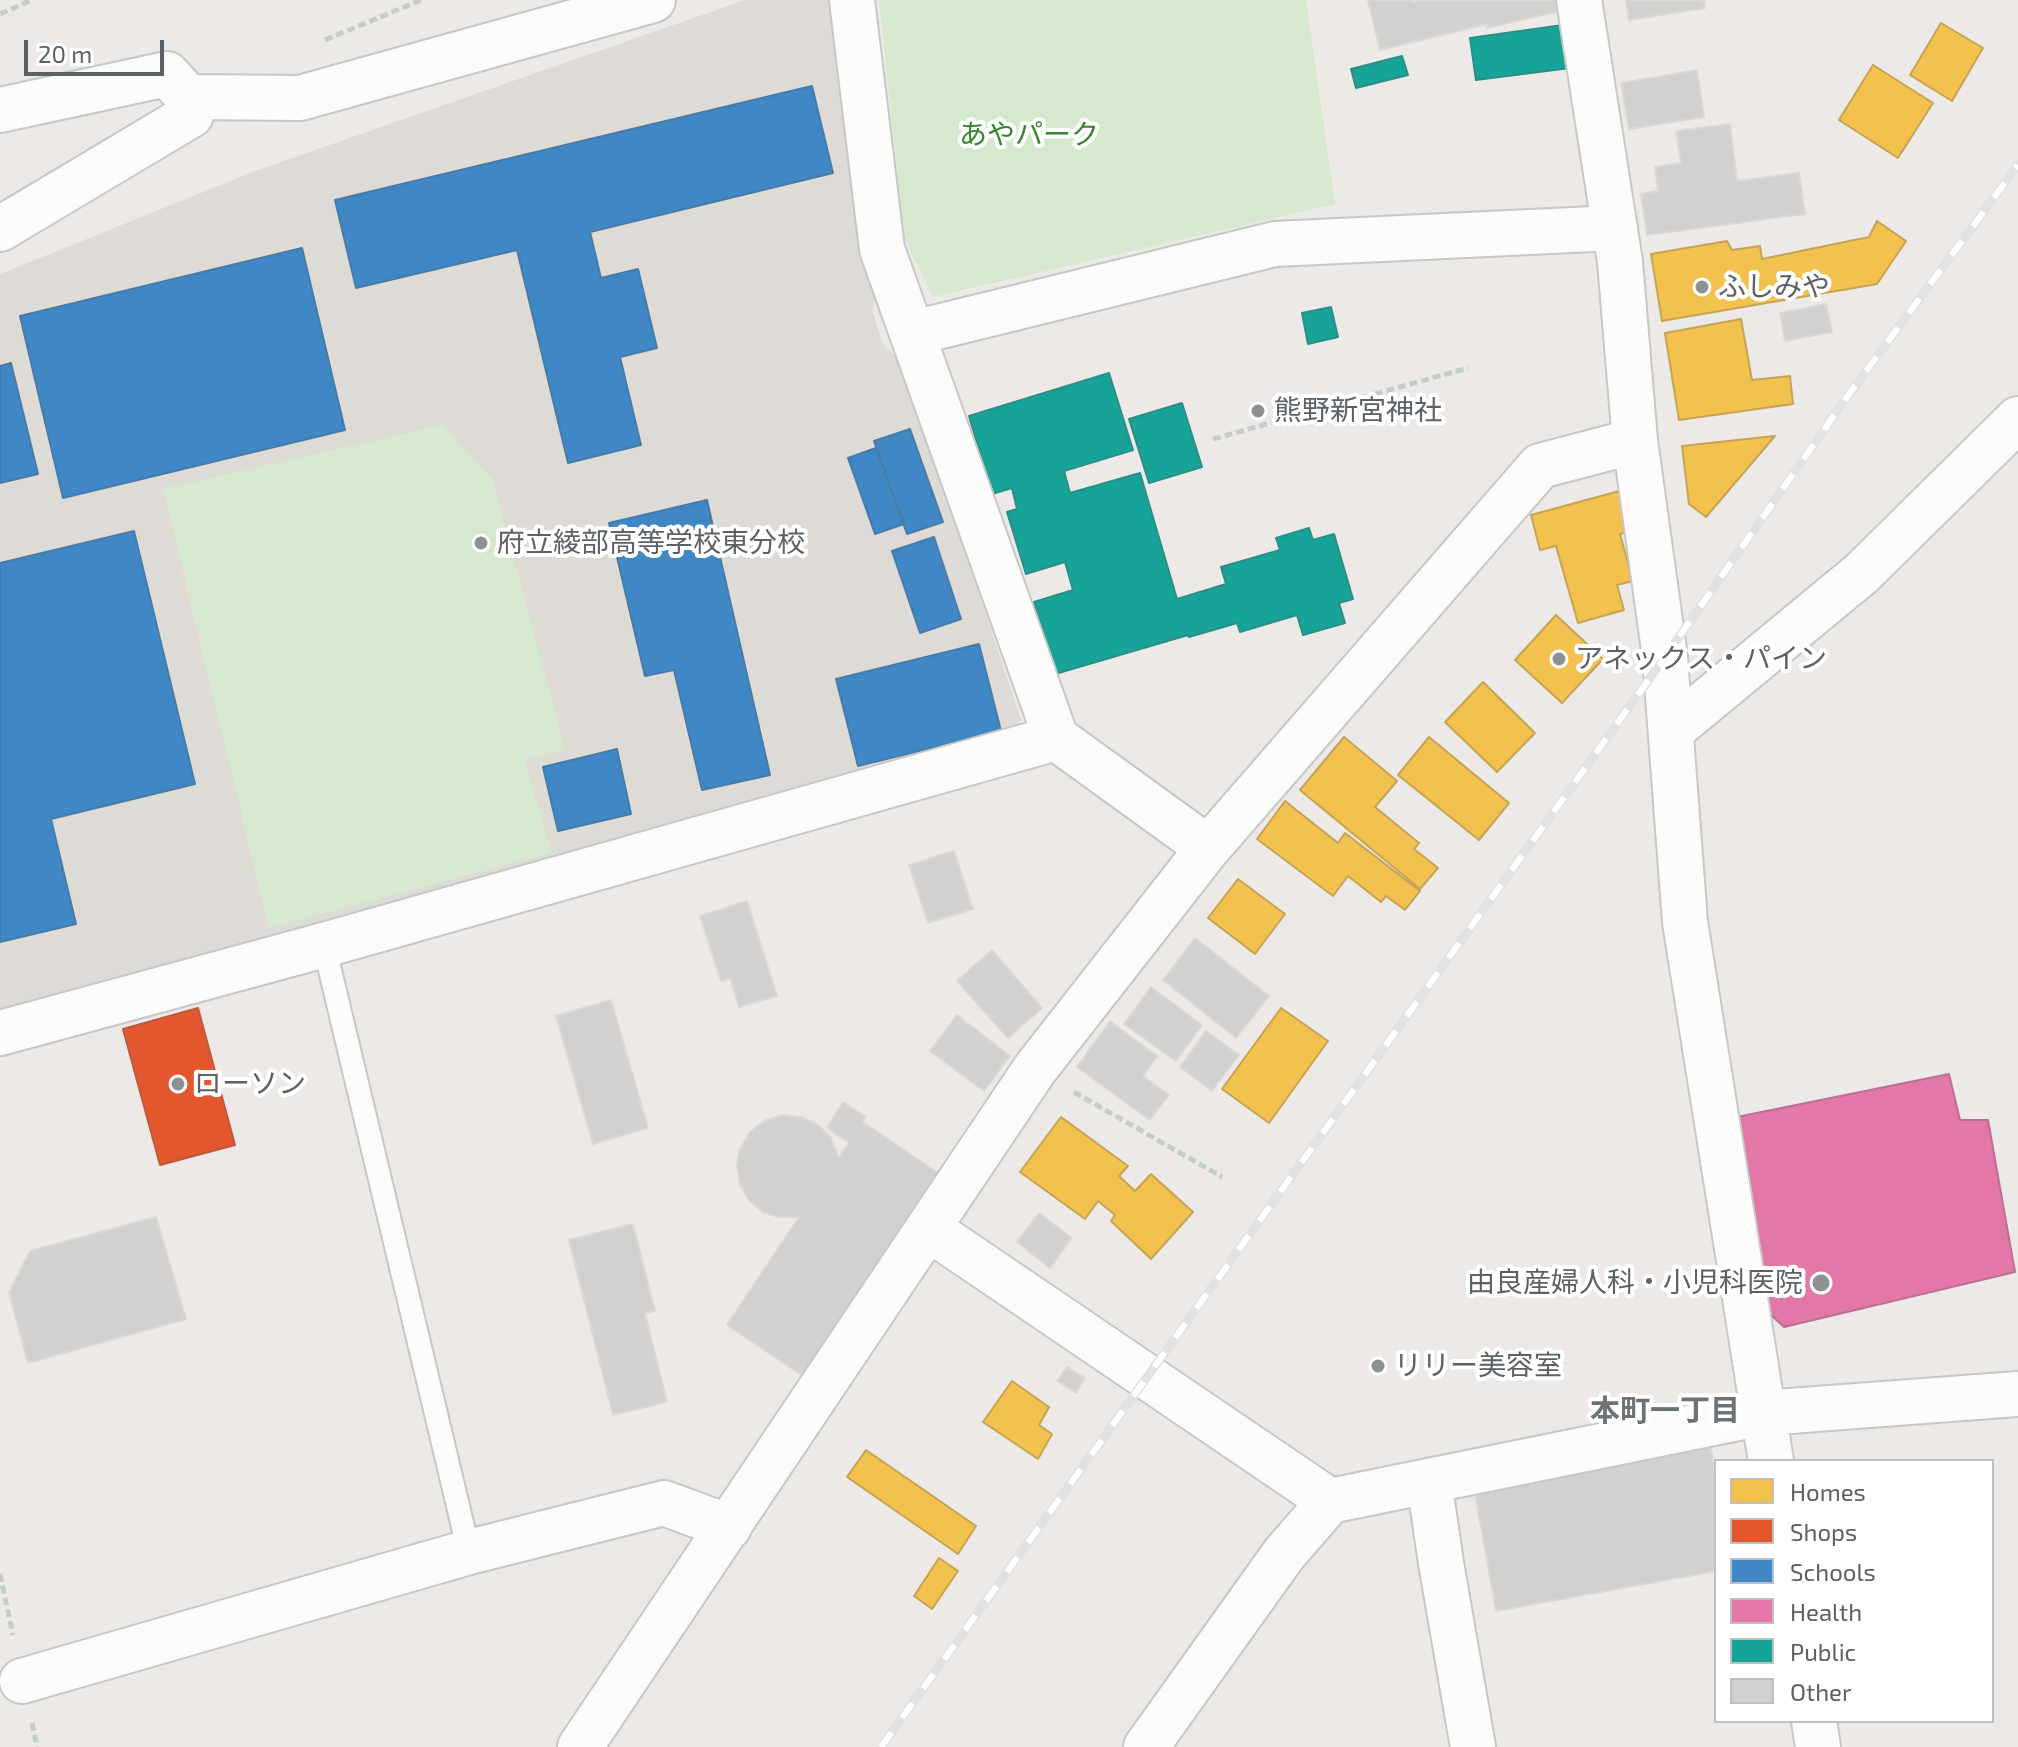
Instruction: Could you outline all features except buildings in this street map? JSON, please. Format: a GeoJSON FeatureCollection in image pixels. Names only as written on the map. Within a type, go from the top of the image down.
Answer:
{"type":"FeatureCollection","features":[{"type":"Feature","properties":{"kind":"street"},"geometry":{"type":"LineString","coordinates":[[188,97],[300,98],[653,0]]}},
{"type":"Feature","properties":{"kind":"street"},"geometry":{"type":"LineString","coordinates":[[852,0],[882,249],[1056,738],[1208,848]]}},
{"type":"Feature","properties":{"kind":"street"},"geometry":{"type":"LineString","coordinates":[[1579,0],[1620,262],[1635,441],[1665,657],[1685,922],[1771,1459]]}},
{"type":"Feature","properties":{"kind":"street"},"geometry":{"type":"LineString","coordinates":[[0,110],[167,74],[188,97],[191,115],[0,229]]}},
{"type":"Feature","properties":{"kind":"street"},"geometry":{"type":"LineString","coordinates":[[913,333],[1275,244],[1615,228]]}},
{"type":"Feature","properties":{"kind":"street"},"geometry":{"type":"LineString","coordinates":[[1672,730],[1862,573],[2018,419]]}},
{"type":"Feature","properties":{"kind":"street"},"geometry":{"type":"LineString","coordinates":[[580,1747],[1035,1069],[1208,848],[1540,466],[1635,441]]}},
{"type":"Feature","properties":{"kind":"street"},"geometry":{"type":"LineString","coordinates":[[0,1033],[324,945],[1056,738]]}},
{"type":"Feature","properties":{"kind":"street"},"geometry":{"type":"LineString","coordinates":[[929,1229],[1330,1501]]}},
{"type":"Feature","properties":{"kind":"street"},"geometry":{"type":"LineString","coordinates":[[1146,1747],[1284,1554],[1330,1501],[1763,1413],[2018,1394]]}},
{"type":"Feature","properties":{"kind":"street"},"geometry":{"type":"LineString","coordinates":[[1429,1481],[1473,1747]]}},
{"type":"Feature","properties":{"kind":"street"},"geometry":{"type":"LineString","coordinates":[[22,1681],[469,1552],[664,1503],[729,1527]]}},
{"type":"Feature","properties":{"kind":"street"},"geometry":{"type":"LineString","coordinates":[[1814,1723],[1818,1747]]}},
{"type":"Feature","properties":{"kind":"lane"},"geometry":{"type":"LineString","coordinates":[[324,945],[469,1552]]}},
{"type":"Feature","properties":{"kind":"path"},"geometry":{"type":"LineString","coordinates":[[0,14],[32,0]]}},
{"type":"Feature","properties":{"kind":"path"},"geometry":{"type":"LineString","coordinates":[[1213,439],[1468,368]]}},
{"type":"Feature","properties":{"kind":"path"},"geometry":{"type":"LineString","coordinates":[[1035,1069],[1222,1177]]}},
{"type":"Feature","properties":{"kind":"shaded area","name":"府立綾部高等学校東分校"},"geometry":{"type":"Polygon","coordinates":[[[745,0],[829,0],[881,286],[872,309],[882,342],[904,366],[1021,720],[1009,745],[0,1015],[0,274],[258,170],[745,0]]]}},
{"type":"Feature","properties":{"kind":"green space","name":"あやパーク"},"geometry":{"type":"Polygon","coordinates":[[[879,0],[1306,0],[1335,204],[933,297],[904,237],[879,0]]]}},
{"type":"Feature","properties":{"kind":"green space"},"geometry":{"type":"Polygon","coordinates":[[[442,425],[492,479],[565,749],[524,760],[552,853],[269,928],[163,489],[442,425]]]}},
{"type":"Feature","properties":{"kind":"railway"},"geometry":{"type":"LineString","coordinates":[[881,1747],[1665,657],[1847,397],[2018,165]]}},
{"type":"Feature","properties":{"kind":"place","name":"ふしみや"},"geometry":{"type":"Point","coordinates":[1702,287]}},
{"type":"Feature","properties":{"kind":"place","name":"熊野新宮神社"},"geometry":{"type":"Point","coordinates":[1258,411]}},
{"type":"Feature","properties":{"kind":"place","name":"府立綾部高等学校東分校"},"geometry":{"type":"Point","coordinates":[481,543]}},
{"type":"Feature","properties":{"kind":"place","name":"アネックス・パイン"},"geometry":{"type":"Point","coordinates":[1559,659]}},
{"type":"Feature","properties":{"kind":"place","name":"ローソン"},"geometry":{"type":"Point","coordinates":[178,1084]}},
{"type":"Feature","properties":{"kind":"place","name":"由良産婦人科・小児科医院"},"geometry":{"type":"Point","coordinates":[1821,1283]}},
{"type":"Feature","properties":{"kind":"place","name":"リリー美容室"},"geometry":{"type":"Point","coordinates":[1378,1366]}},
{"type":"Feature","properties":{"kind":"district","name":"本町一丁目"},"geometry":{"type":"Point","coordinates":[1665,1411]}}]}
